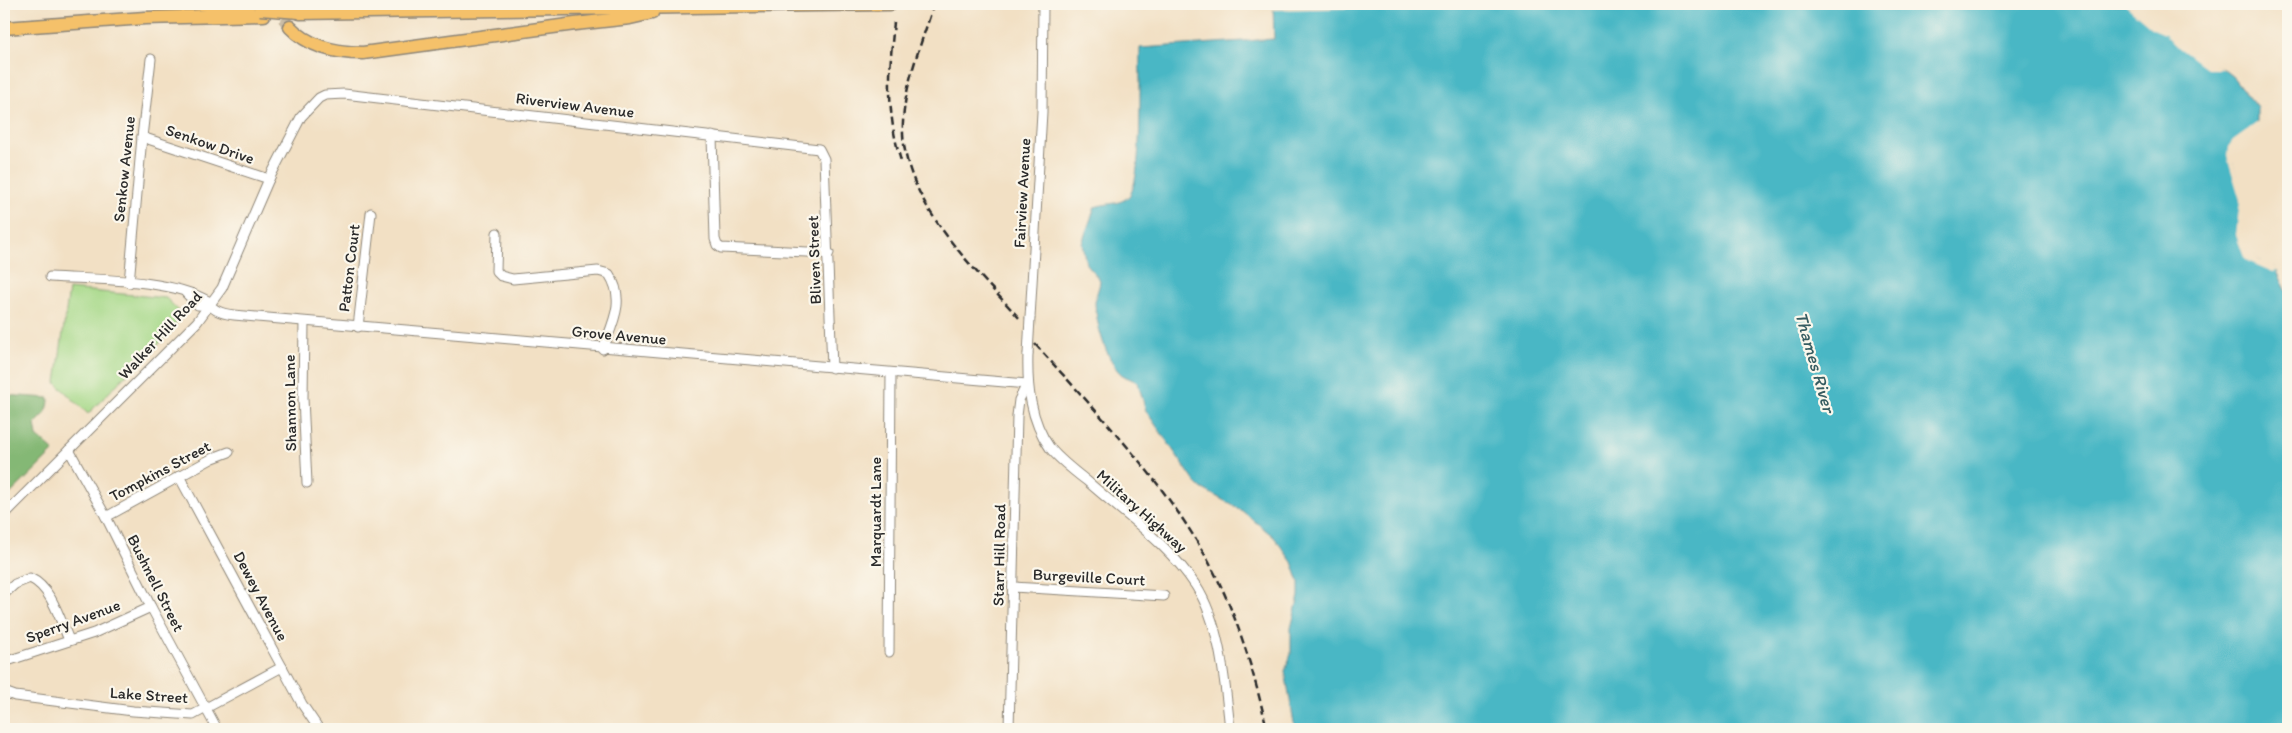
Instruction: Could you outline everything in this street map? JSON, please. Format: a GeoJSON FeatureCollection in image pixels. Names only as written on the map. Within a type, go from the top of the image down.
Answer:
{"type":"FeatureCollection","features":[{"type":"Feature","properties":{"kind":"highway"},"geometry":{"type":"LineString","coordinates":[[193,4],[262,12]]}},
{"type":"Feature","properties":{"kind":"highway"},"geometry":{"type":"LineString","coordinates":[[4,28],[262,12],[569,10],[890,4]]}},
{"type":"Feature","properties":{"kind":"highway"},"geometry":{"type":"LineString","coordinates":[[290,27],[306,40],[325,48],[342,52],[363,53],[630,18],[668,7]]}},
{"type":"Feature","properties":{"kind":"street","name":"Fairview Avenue"},"geometry":{"type":"LineString","coordinates":[[1027,384],[1042,103],[1042,4]]}},
{"type":"Feature","properties":{"kind":"street","name":"Senkow Avenue"},"geometry":{"type":"LineString","coordinates":[[129,283],[151,59]]}},
{"type":"Feature","properties":{"kind":"street","name":"Riverview Avenue"},"geometry":{"type":"LineString","coordinates":[[325,95],[344,94],[814,148],[821,151]]}},
{"type":"Feature","properties":{"kind":"street","name":"Walker Hill Road"},"geometry":{"type":"LineString","coordinates":[[4,515],[158,362],[210,306],[222,288],[269,179],[301,117],[314,101],[325,95]]}},
{"type":"Feature","properties":{"kind":"street"},"geometry":{"type":"LineString","coordinates":[[712,136],[715,239],[717,245],[721,248],[829,254]]}},
{"type":"Feature","properties":{"kind":"street","name":"Senkow Drive"},"geometry":{"type":"LineString","coordinates":[[142,137],[269,179]]}},
{"type":"Feature","properties":{"kind":"street","name":"Bliven Street"},"geometry":{"type":"LineString","coordinates":[[821,151],[824,159],[829,254],[832,368]]}},
{"type":"Feature","properties":{"kind":"street","name":"Patton Court"},"geometry":{"type":"LineString","coordinates":[[358,327],[371,213]]}},
{"type":"Feature","properties":{"kind":"street"},"geometry":{"type":"LineString","coordinates":[[497,233],[496,271],[501,276],[513,280],[598,271],[609,274],[616,284],[618,299],[617,311],[603,349]]}},
{"type":"Feature","properties":{"kind":"street","name":"Grove Avenue"},"geometry":{"type":"LineString","coordinates":[[50,277],[129,283],[184,290],[208,301],[210,306],[228,314],[603,349],[1027,384]]}},
{"type":"Feature","properties":{"kind":"street","name":"Shannon Lane"},"geometry":{"type":"LineString","coordinates":[[304,322],[303,398],[307,483]]}},
{"type":"Feature","properties":{"kind":"street","name":"Marquardt Lane"},"geometry":{"type":"LineString","coordinates":[[889,652],[891,373]]}},
{"type":"Feature","properties":{"kind":"street","name":"Starr Hill Road"},"geometry":{"type":"LineString","coordinates":[[1009,729],[1017,416],[1019,400],[1027,384]]}},
{"type":"Feature","properties":{"kind":"street","name":"Military Highway"},"geometry":{"type":"LineString","coordinates":[[1027,384],[1037,421],[1050,448],[1157,540],[1186,571],[1197,587],[1206,604],[1223,670],[1230,729]]}},
{"type":"Feature","properties":{"kind":"street","name":"Bushnell Street"},"geometry":{"type":"LineString","coordinates":[[69,450],[106,517],[204,709],[217,729]]}},
{"type":"Feature","properties":{"kind":"street","name":"Tompkins Street"},"geometry":{"type":"LineString","coordinates":[[106,517],[213,458],[229,452]]}},
{"type":"Feature","properties":{"kind":"street","name":"Dewey Avenue"},"geometry":{"type":"LineString","coordinates":[[179,476],[302,704],[319,729]]}},
{"type":"Feature","properties":{"kind":"street"},"geometry":{"type":"LineString","coordinates":[[4,594],[15,584],[30,578],[39,582],[48,594],[69,640]]}},
{"type":"Feature","properties":{"kind":"street","name":"Burgeville Court"},"geometry":{"type":"LineString","coordinates":[[1013,588],[1164,596]]}},
{"type":"Feature","properties":{"kind":"street","name":"Sperry Avenue"},"geometry":{"type":"LineString","coordinates":[[4,662],[94,633],[151,607]]}},
{"type":"Feature","properties":{"kind":"street","name":"Lake Street"},"geometry":{"type":"LineString","coordinates":[[4,692],[15,696],[133,711],[193,714],[282,667]]}},
{"type":"Feature","properties":{"kind":"green space"},"geometry":{"type":"Polygon","coordinates":[[[69,289],[166,298],[178,310],[175,328],[138,364],[134,360],[126,368],[129,372],[88,414],[56,383],[69,289]]]}},
{"type":"Feature","properties":{"kind":"green space"},"geometry":{"type":"Polygon","coordinates":[[[4,395],[49,398],[45,412],[35,424],[37,436],[54,451],[4,500],[4,395]]]}},
{"type":"Feature","properties":{"kind":"water","name":"Thames River"},"geometry":{"type":"Polygon","coordinates":[[[1273,4],[2133,4],[2207,62],[2223,69],[2233,77],[2257,108],[2257,125],[2237,139],[2230,152],[2240,191],[2242,240],[2248,257],[2274,265],[2288,294],[2288,729],[1295,729],[1285,671],[1291,654],[1291,628],[1299,596],[1299,582],[1292,562],[1274,537],[1241,510],[1201,488],[1195,482],[1146,411],[1138,383],[1121,374],[1116,368],[1106,351],[1097,321],[1095,303],[1100,280],[1086,264],[1082,243],[1095,207],[1125,200],[1133,188],[1139,151],[1140,48],[1274,39],[1273,4]]]}},
{"type":"Feature","properties":{"kind":"pier"},"geometry":{"type":"Polygon","coordinates":[[[1271,4],[1543,4],[1271,10],[1271,4]]]}},
{"type":"Feature","properties":{"kind":"pier"},"geometry":{"type":"Polygon","coordinates":[[[2124,4],[2137,4],[2160,24],[2170,26],[2208,60],[2223,69],[2207,69],[2174,44],[2165,34],[2153,29],[2124,4]]]}},
{"type":"Feature","properties":{"kind":"pier"},"geometry":{"type":"Polygon","coordinates":[[[2258,122],[2260,126],[2253,133],[2236,144],[2233,150],[2233,161],[2244,199],[2243,227],[2247,251],[2259,260],[2273,262],[2278,271],[2273,272],[2245,260],[2236,235],[2240,200],[2227,156],[2228,147],[2233,140],[2258,122]]]}},
{"type":"Feature","properties":{"kind":"tunnel"},"geometry":{"type":"LineString","coordinates":[[272,4],[290,27]]}},
{"type":"Feature","properties":{"kind":"railway"},"geometry":{"type":"LineString","coordinates":[[934,4],[915,62],[904,107],[905,150],[913,178],[926,205],[943,230],[982,278],[1021,320]]}},
{"type":"Feature","properties":{"kind":"railway"},"geometry":{"type":"LineString","coordinates":[[894,22],[890,92],[893,126],[901,161]]}},
{"type":"Feature","properties":{"kind":"railway"},"geometry":{"type":"LineString","coordinates":[[1035,344],[1133,453],[1177,511],[1197,542],[1215,574],[1232,612],[1252,670],[1267,729]]}}]}
